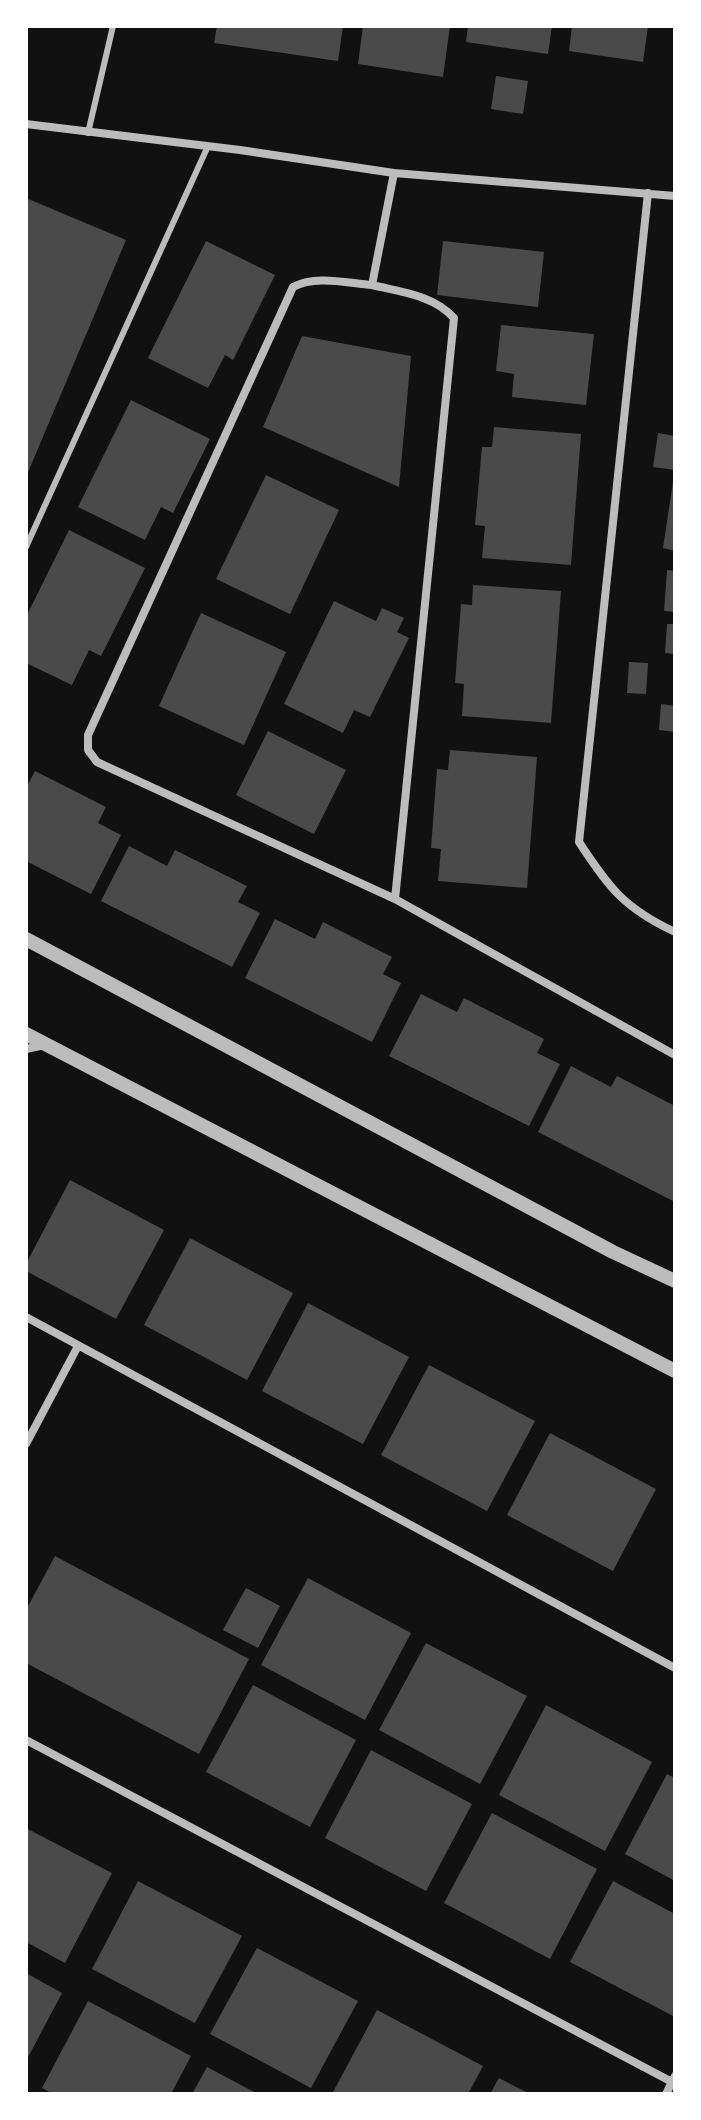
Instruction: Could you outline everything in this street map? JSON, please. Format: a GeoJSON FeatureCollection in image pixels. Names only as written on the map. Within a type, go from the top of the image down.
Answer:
{"type":"FeatureCollection","features":[{"type":"Feature","properties":{"kind":"street"},"geometry":{"type":"LineString","coordinates":[[26,124],[394,173],[675,196]]}},
{"type":"Feature","properties":{"kind":"street"},"geometry":{"type":"LineString","coordinates":[[372,285],[394,173]]}},
{"type":"Feature","properties":{"kind":"street"},"geometry":{"type":"LineString","coordinates":[[648,193],[579,842],[607,885],[643,917],[675,932]]}},
{"type":"Feature","properties":{"kind":"street"},"geometry":{"type":"LineString","coordinates":[[395,899],[454,318],[444,306],[430,299],[372,285],[304,281],[293,287],[88,735],[88,750],[97,762],[395,899],[675,1055]]}},
{"type":"Feature","properties":{"kind":"street"},"geometry":{"type":"LineString","coordinates":[[26,939],[613,1252],[675,1281]]}},
{"type":"Feature","properties":{"kind":"street"},"geometry":{"type":"LineString","coordinates":[[26,1034],[675,1371]]}},
{"type":"Feature","properties":{"kind":"street"},"geometry":{"type":"LineString","coordinates":[[26,1049],[46,1045]]}},
{"type":"Feature","properties":{"kind":"street"},"geometry":{"type":"LineString","coordinates":[[26,1317],[675,1668]]}},
{"type":"Feature","properties":{"kind":"street"},"geometry":{"type":"LineString","coordinates":[[26,1444],[78,1346]]}},
{"type":"Feature","properties":{"kind":"street"},"geometry":{"type":"LineString","coordinates":[[26,1740],[674,2079],[666,2094]]}},
{"type":"Feature","properties":{"kind":"lane"},"geometry":{"type":"LineString","coordinates":[[88,133],[113,26]]}},
{"type":"Feature","properties":{"kind":"lane"},"geometry":{"type":"LineString","coordinates":[[26,547],[208,146]]}},
{"type":"Feature","properties":{"kind":"building"},"geometry":{"type":"Polygon","coordinates":[[[217,26],[343,26],[338,61],[214,43],[217,26]]]}},
{"type":"Feature","properties":{"kind":"building"},"geometry":{"type":"Polygon","coordinates":[[[363,26],[450,26],[443,77],[358,64],[363,26]]]}},
{"type":"Feature","properties":{"kind":"building"},"geometry":{"type":"Polygon","coordinates":[[[468,26],[552,26],[548,54],[466,42],[468,26]]]}},
{"type":"Feature","properties":{"kind":"building"},"geometry":{"type":"Polygon","coordinates":[[[572,26],[648,26],[643,62],[569,51],[572,26]]]}},
{"type":"Feature","properties":{"kind":"building"},"geometry":{"type":"Polygon","coordinates":[[[496,76],[528,81],[523,114],[491,109],[496,76]]]}},
{"type":"Feature","properties":{"kind":"building"},"geometry":{"type":"Polygon","coordinates":[[[26,198],[126,240],[26,477],[26,198]]]}},
{"type":"Feature","properties":{"kind":"building"},"geometry":{"type":"Polygon","coordinates":[[[206,241],[275,275],[233,360],[225,355],[208,388],[148,358],[206,241]]]}},
{"type":"Feature","properties":{"kind":"building"},"geometry":{"type":"Polygon","coordinates":[[[443,241],[544,252],[538,307],[437,295],[443,241]]]}},
{"type":"Feature","properties":{"kind":"building"},"geometry":{"type":"Polygon","coordinates":[[[501,325],[594,334],[586,405],[512,397],[514,374],[496,371],[501,325]]]}},
{"type":"Feature","properties":{"kind":"building"},"geometry":{"type":"Polygon","coordinates":[[[302,336],[411,356],[399,487],[263,427],[302,336]]]}},
{"type":"Feature","properties":{"kind":"building"},"geometry":{"type":"Polygon","coordinates":[[[131,400],[210,439],[173,513],[161,507],[145,540],[78,507],[131,400]]]}},
{"type":"Feature","properties":{"kind":"building"},"geometry":{"type":"Polygon","coordinates":[[[494,427],[581,434],[571,565],[482,558],[485,526],[475,525],[482,447],[492,447],[494,427]]]}},
{"type":"Feature","properties":{"kind":"building"},"geometry":{"type":"Polygon","coordinates":[[[658,433],[675,436],[675,470],[653,467],[658,433]]]}},
{"type":"Feature","properties":{"kind":"building"},"geometry":{"type":"Polygon","coordinates":[[[266,475],[339,510],[290,614],[216,579],[266,475]]]}},
{"type":"Feature","properties":{"kind":"building"},"geometry":{"type":"Polygon","coordinates":[[[675,482],[675,551],[663,548],[675,482]]]}},
{"type":"Feature","properties":{"kind":"building"},"geometry":{"type":"Polygon","coordinates":[[[69,530],[145,568],[101,656],[89,650],[72,685],[26,663],[26,617],[69,530]]]}},
{"type":"Feature","properties":{"kind":"building"},"geometry":{"type":"Polygon","coordinates":[[[667,570],[675,571],[675,612],[664,611],[667,570]]]}},
{"type":"Feature","properties":{"kind":"building"},"geometry":{"type":"Polygon","coordinates":[[[473,585],[561,591],[551,723],[462,716],[464,684],[455,683],[461,604],[472,605],[473,585]]]}},
{"type":"Feature","properties":{"kind":"building"},"geometry":{"type":"Polygon","coordinates":[[[334,601],[376,621],[382,608],[404,618],[397,632],[409,638],[370,717],[354,710],[343,733],[284,704],[334,601]]]}},
{"type":"Feature","properties":{"kind":"building"},"geometry":{"type":"Polygon","coordinates":[[[201,613],[286,652],[244,745],[159,706],[201,613]]]}},
{"type":"Feature","properties":{"kind":"building"},"geometry":{"type":"Polygon","coordinates":[[[667,624],[675,624],[675,654],[665,653],[667,624]]]}},
{"type":"Feature","properties":{"kind":"building"},"geometry":{"type":"Polygon","coordinates":[[[629,662],[648,663],[646,694],[627,693],[629,662]]]}},
{"type":"Feature","properties":{"kind":"building"},"geometry":{"type":"Polygon","coordinates":[[[661,704],[675,706],[675,732],[659,730],[661,704]]]}},
{"type":"Feature","properties":{"kind":"building"},"geometry":{"type":"Polygon","coordinates":[[[268,731],[346,770],[314,834],[236,795],[268,731]]]}},
{"type":"Feature","properties":{"kind":"building"},"geometry":{"type":"Polygon","coordinates":[[[450,750],[537,757],[527,888],[438,881],[441,849],[431,848],[437,769],[448,770],[450,750]]]}},
{"type":"Feature","properties":{"kind":"building"},"geometry":{"type":"Polygon","coordinates":[[[35,771],[106,807],[98,823],[121,835],[91,894],[26,861],[26,788],[35,771]]]}},
{"type":"Feature","properties":{"kind":"building"},"geometry":{"type":"Polygon","coordinates":[[[129,846],[167,866],[175,850],[247,886],[238,902],[260,913],[232,967],[101,901],[129,846]]]}},
{"type":"Feature","properties":{"kind":"building"},"geometry":{"type":"Polygon","coordinates":[[[275,919],[315,939],[323,922],[392,957],[383,974],[401,983],[372,1042],[245,978],[275,919]]]}},
{"type":"Feature","properties":{"kind":"building"},"geometry":{"type":"Polygon","coordinates":[[[421,994],[457,1012],[464,998],[544,1039],[537,1053],[560,1064],[529,1126],[389,1056],[421,994]]]}},
{"type":"Feature","properties":{"kind":"building"},"geometry":{"type":"Polygon","coordinates":[[[571,1066],[611,1087],[617,1076],[675,1106],[675,1202],[538,1132],[571,1066]]]}},
{"type":"Feature","properties":{"kind":"building"},"geometry":{"type":"Polygon","coordinates":[[[70,1180],[164,1230],[116,1319],[26,1271],[26,1264],[70,1180]]]}},
{"type":"Feature","properties":{"kind":"building"},"geometry":{"type":"Polygon","coordinates":[[[190,1238],[293,1293],[247,1380],[144,1325],[190,1238]]]}},
{"type":"Feature","properties":{"kind":"building"},"geometry":{"type":"Polygon","coordinates":[[[308,1303],[409,1357],[363,1444],[262,1391],[308,1303]]]}},
{"type":"Feature","properties":{"kind":"building"},"geometry":{"type":"Polygon","coordinates":[[[429,1365],[535,1421],[487,1511],[381,1455],[429,1365]]]}},
{"type":"Feature","properties":{"kind":"building"},"geometry":{"type":"Polygon","coordinates":[[[550,1433],[656,1489],[613,1571],[507,1515],[550,1433]]]}},
{"type":"Feature","properties":{"kind":"building"},"geometry":{"type":"Polygon","coordinates":[[[55,1556],[249,1659],[199,1754],[26,1663],[26,1610],[55,1556]]]}},
{"type":"Feature","properties":{"kind":"building"},"geometry":{"type":"Polygon","coordinates":[[[308,1578],[411,1633],[365,1720],[261,1665],[308,1578]]]}},
{"type":"Feature","properties":{"kind":"building"},"geometry":{"type":"Polygon","coordinates":[[[246,1588],[280,1606],[258,1648],[223,1630],[246,1588]]]}},
{"type":"Feature","properties":{"kind":"building"},"geometry":{"type":"Polygon","coordinates":[[[426,1643],[527,1696],[480,1784],[379,1730],[426,1643]]]}},
{"type":"Feature","properties":{"kind":"building"},"geometry":{"type":"Polygon","coordinates":[[[253,1685],[356,1740],[310,1827],[206,1772],[253,1685]]]}},
{"type":"Feature","properties":{"kind":"building"},"geometry":{"type":"Polygon","coordinates":[[[546,1705],[652,1762],[605,1851],[499,1795],[546,1705]]]}},
{"type":"Feature","properties":{"kind":"building"},"geometry":{"type":"Polygon","coordinates":[[[371,1750],[472,1804],[426,1891],[325,1838],[371,1750]]]}},
{"type":"Feature","properties":{"kind":"building"},"geometry":{"type":"Polygon","coordinates":[[[667,1774],[675,1778],[675,1881],[625,1854],[667,1774]]]}},
{"type":"Feature","properties":{"kind":"building"},"geometry":{"type":"Polygon","coordinates":[[[492,1813],[597,1869],[550,1959],[444,1903],[492,1813]]]}},
{"type":"Feature","properties":{"kind":"building"},"geometry":{"type":"Polygon","coordinates":[[[26,1828],[112,1873],[65,1963],[26,1942],[26,1828]]]}},
{"type":"Feature","properties":{"kind":"building"},"geometry":{"type":"Polygon","coordinates":[[[138,1881],[242,1936],[195,2023],[92,1969],[138,1881]]]}},
{"type":"Feature","properties":{"kind":"building"},"geometry":{"type":"Polygon","coordinates":[[[613,1881],[675,1914],[675,2017],[570,1962],[613,1881]]]}},
{"type":"Feature","properties":{"kind":"building"},"geometry":{"type":"Polygon","coordinates":[[[257,1948],[358,2001],[311,2088],[210,2034],[257,1948]]]}},
{"type":"Feature","properties":{"kind":"building"},"geometry":{"type":"Polygon","coordinates":[[[26,1973],[62,1993],[26,2061],[26,1973]]]}},
{"type":"Feature","properties":{"kind":"building"},"geometry":{"type":"Polygon","coordinates":[[[88,2001],[191,2056],[171,2094],[53,2094],[42,2088],[88,2001]]]}},
{"type":"Feature","properties":{"kind":"building"},"geometry":{"type":"Polygon","coordinates":[[[377,2010],[483,2066],[468,2094],[332,2094],[377,2010]]]}},
{"type":"Feature","properties":{"kind":"building"},"geometry":{"type":"Polygon","coordinates":[[[207,2067],[258,2094],[192,2094],[207,2067]]]}},
{"type":"Feature","properties":{"kind":"building"},"geometry":{"type":"Polygon","coordinates":[[[499,2078],[530,2094],[490,2094],[499,2078]]]}}]}
